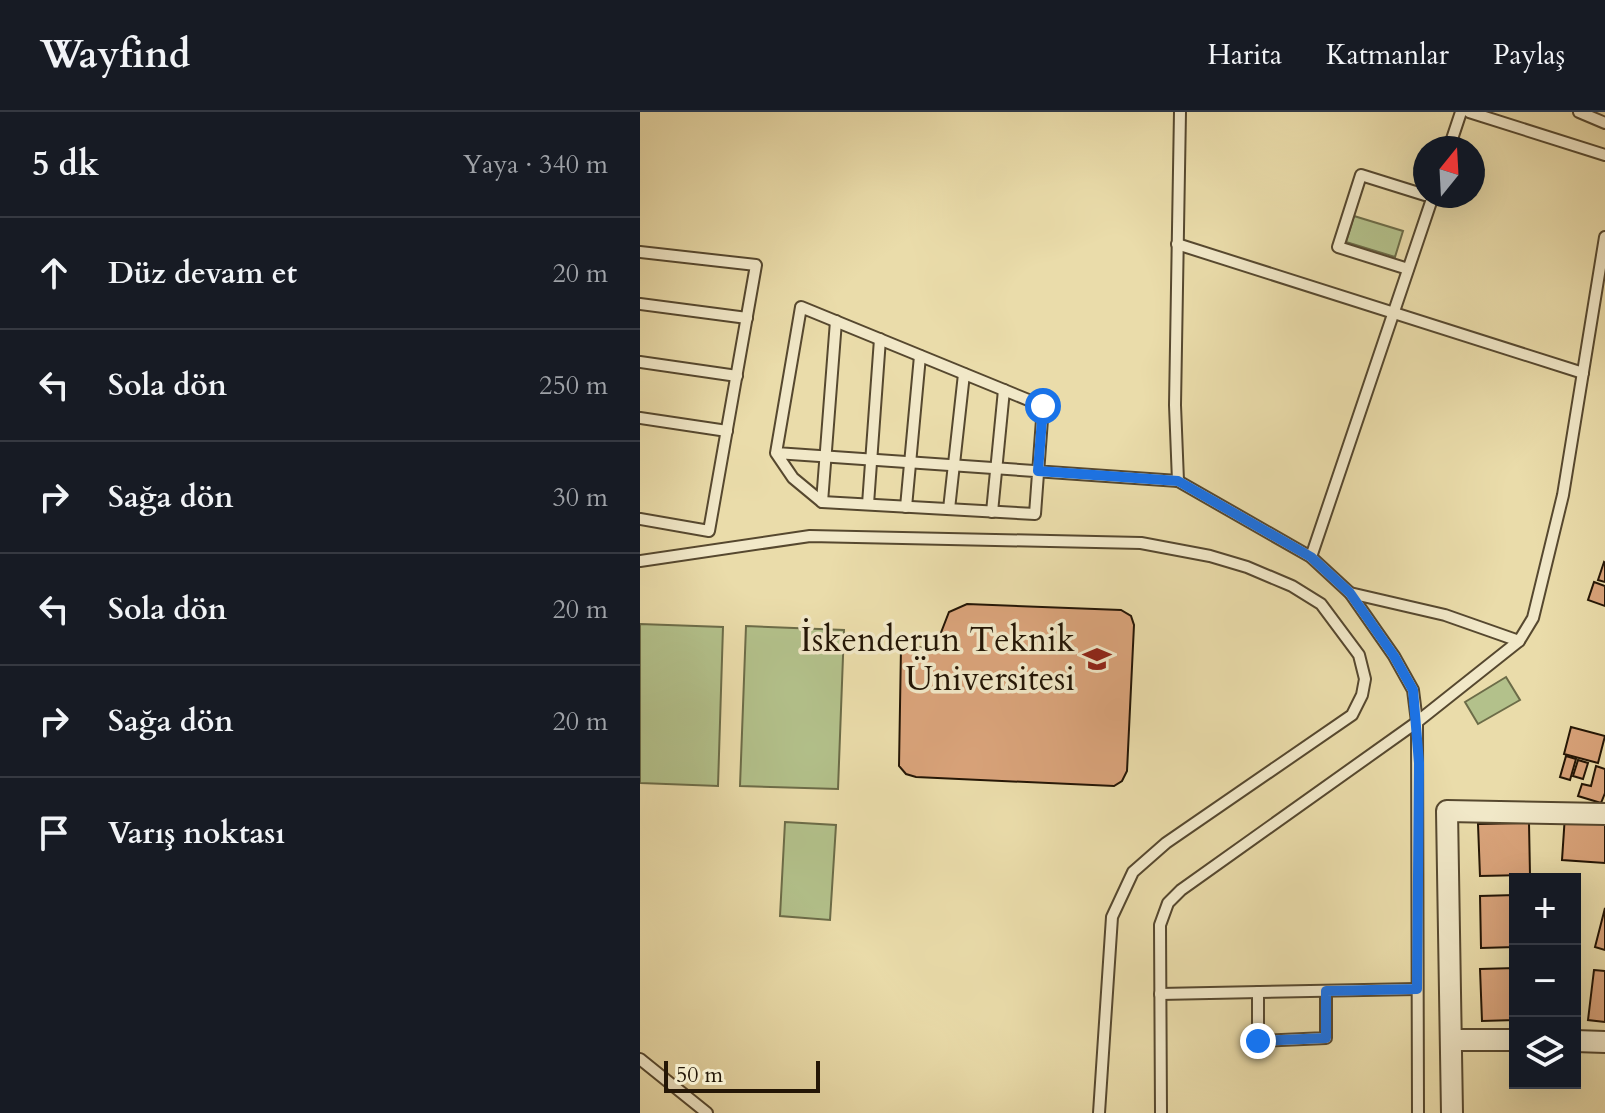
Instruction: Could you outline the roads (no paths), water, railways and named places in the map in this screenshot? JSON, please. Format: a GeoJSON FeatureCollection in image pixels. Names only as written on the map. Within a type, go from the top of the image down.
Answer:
{"type":"FeatureCollection","features":[{"type":"Feature","properties":{"kind":"street"},"geometry":{"type":"LineString","coordinates":[[1452,1113],[1447,811],[1605,814]]}},
{"type":"Feature","properties":{"kind":"street"},"geometry":{"type":"LineString","coordinates":[[1451,1040],[1509,1040]]}},
{"type":"Feature","properties":{"kind":"street"},"geometry":{"type":"LineString","coordinates":[[1581,1041],[1605,1042]]}},
{"type":"Feature","properties":{"kind":"lane"},"geometry":{"type":"LineString","coordinates":[[1178,481],[1175,405],[1180,112]]}},
{"type":"Feature","properties":{"kind":"lane"},"geometry":{"type":"LineString","coordinates":[[1453,136],[1461,112]]}},
{"type":"Feature","properties":{"kind":"lane"},"geometry":{"type":"LineString","coordinates":[[1469,112],[1605,155]]}},
{"type":"Feature","properties":{"kind":"lane"},"geometry":{"type":"LineString","coordinates":[[1579,112],[1605,123]]}},
{"type":"Feature","properties":{"kind":"lane"},"geometry":{"type":"LineString","coordinates":[[1408,269],[1338,247],[1361,175],[1413,191]]}},
{"type":"Feature","properties":{"kind":"lane"},"geometry":{"type":"LineString","coordinates":[[1311,557],[1426,208]]}},
{"type":"Feature","properties":{"kind":"lane"},"geometry":{"type":"LineString","coordinates":[[1161,1113],[1160,925],[1162,914],[1174,896],[1417,722],[1519,641],[1533,618],[1563,495],[1605,237]]}},
{"type":"Feature","properties":{"kind":"lane"},"geometry":{"type":"LineString","coordinates":[[1177,244],[1583,373]]}},
{"type":"Feature","properties":{"kind":"lane"},"geometry":{"type":"LineString","coordinates":[[640,252],[756,265],[709,531],[640,519]]}},
{"type":"Feature","properties":{"kind":"lane"},"geometry":{"type":"LineString","coordinates":[[640,304],[747,318]]}},
{"type":"Feature","properties":{"kind":"lane"},"geometry":{"type":"LineString","coordinates":[[801,307],[880,339],[1043,406],[1035,514],[822,502],[793,478],[776,453],[801,307]]}},
{"type":"Feature","properties":{"kind":"lane"},"geometry":{"type":"LineString","coordinates":[[822,502],[836,321]]}},
{"type":"Feature","properties":{"kind":"lane"},"geometry":{"type":"LineString","coordinates":[[868,504],[880,339]]}},
{"type":"Feature","properties":{"kind":"lane"},"geometry":{"type":"LineString","coordinates":[[906,507],[920,356]]}},
{"type":"Feature","properties":{"kind":"lane"},"geometry":{"type":"LineString","coordinates":[[640,362],[737,376]]}},
{"type":"Feature","properties":{"kind":"lane"},"geometry":{"type":"LineString","coordinates":[[949,509],[964,374]]}},
{"type":"Feature","properties":{"kind":"lane"},"geometry":{"type":"LineString","coordinates":[[992,512],[1004,390]]}},
{"type":"Feature","properties":{"kind":"lane"},"geometry":{"type":"LineString","coordinates":[[640,418],[727,431]]}},
{"type":"Feature","properties":{"kind":"lane"},"geometry":{"type":"LineString","coordinates":[[776,453],[1178,481],[1311,557],[1350,593],[1394,656],[1413,690],[1419,763],[1418,1113]]}},
{"type":"Feature","properties":{"kind":"lane"},"geometry":{"type":"LineString","coordinates":[[640,561],[810,536],[1141,543],[1210,556],[1247,567],[1292,586],[1321,604],[1359,655],[1365,679],[1362,695],[1352,715],[1166,843],[1133,872],[1112,917],[1099,1113]]}},
{"type":"Feature","properties":{"kind":"lane"},"geometry":{"type":"LineString","coordinates":[[1350,593],[1445,615],[1519,641]]}},
{"type":"Feature","properties":{"kind":"lane"},"geometry":{"type":"LineString","coordinates":[[1160,994],[1417,989]]}},
{"type":"Feature","properties":{"kind":"lane"},"geometry":{"type":"LineString","coordinates":[[1258,992],[1258,1041],[1326,1038],[1326,991]]}},
{"type":"Feature","properties":{"kind":"lane"},"geometry":{"type":"LineString","coordinates":[[640,1059],[707,1113]]}},
{"type":"Feature","properties":{"kind":"place","name":"İskenderun Teknik Üniversitesi"},"geometry":{"type":"Point","coordinates":[1097,659]}}]}
